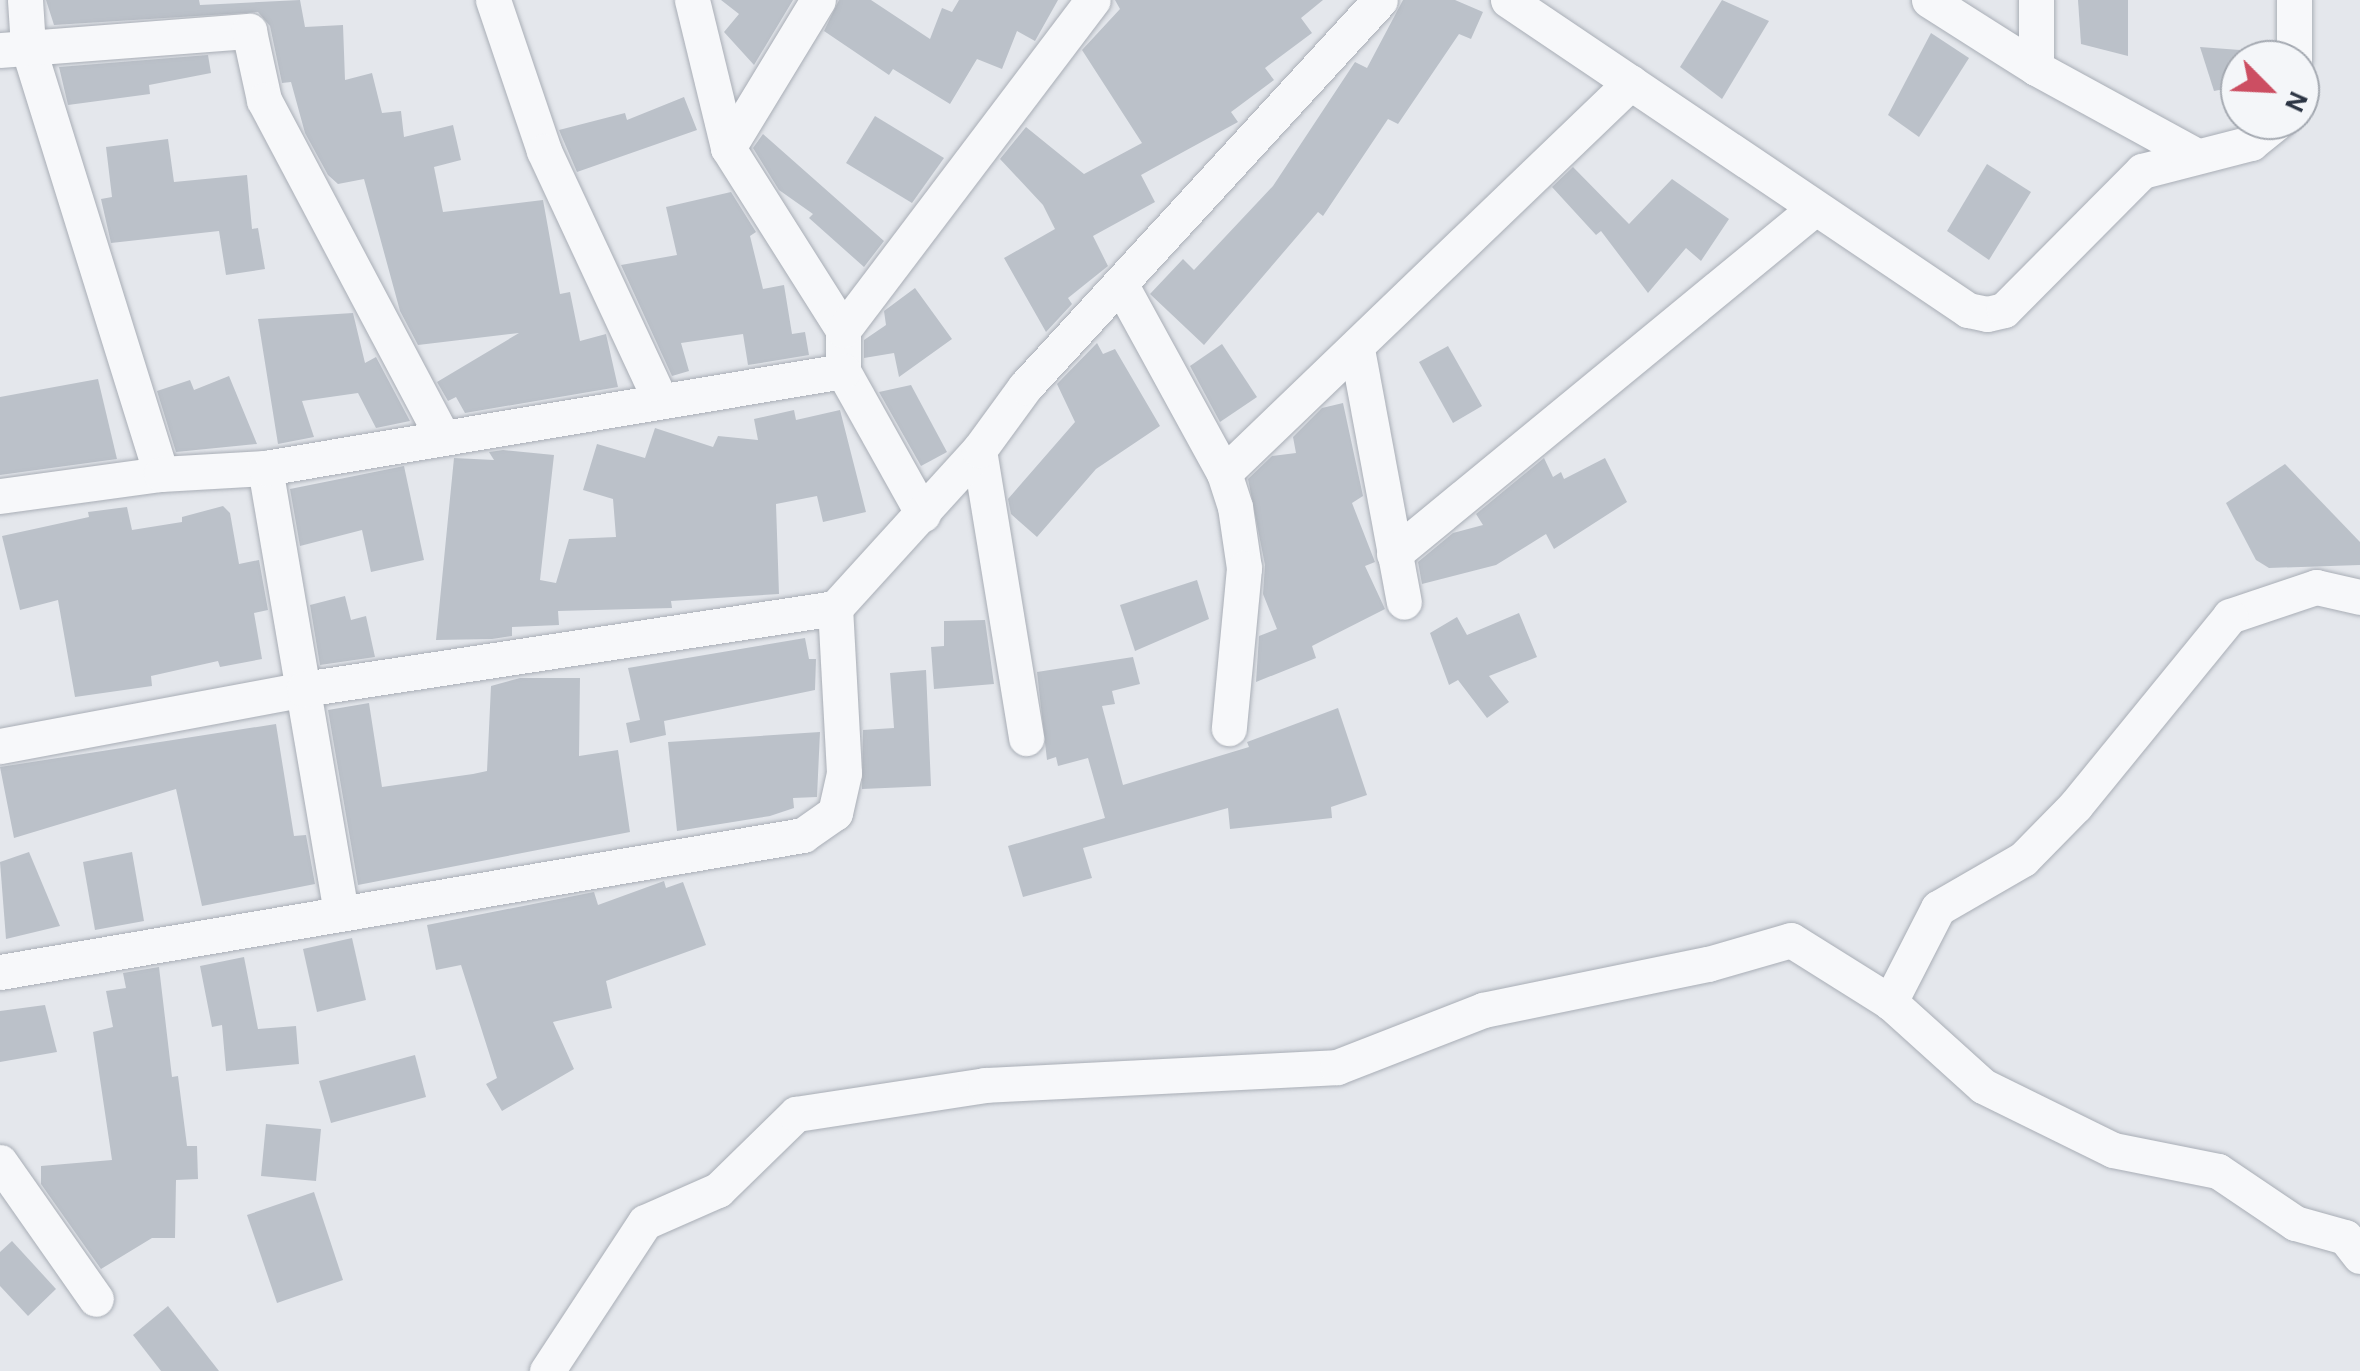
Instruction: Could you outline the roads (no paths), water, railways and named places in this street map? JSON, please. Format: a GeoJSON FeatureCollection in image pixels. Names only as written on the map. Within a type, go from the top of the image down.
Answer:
{"type":"FeatureCollection","features":[{"type":"Feature","properties":{"kind":"street"},"geometry":{"type":"LineString","coordinates":[[25,0],[14,48],[161,474]]}},
{"type":"Feature","properties":{"kind":"street"},"geometry":{"type":"LineString","coordinates":[[493,0],[544,151],[660,400]]}},
{"type":"Feature","properties":{"kind":"street"},"geometry":{"type":"LineString","coordinates":[[692,0],[728,148],[843,330],[842,372],[924,514]]}},
{"type":"Feature","properties":{"kind":"street"},"geometry":{"type":"LineString","coordinates":[[728,148],[818,0]]}},
{"type":"Feature","properties":{"kind":"street"},"geometry":{"type":"LineString","coordinates":[[843,330],[1093,0]]}},
{"type":"Feature","properties":{"kind":"street"},"geometry":{"type":"LineString","coordinates":[[0,746],[304,690],[835,608],[924,514],[979,450],[1025,387],[1122,287],[1380,0]]}},
{"type":"Feature","properties":{"kind":"street"},"geometry":{"type":"LineString","coordinates":[[1508,0],[1968,310],[1988,314],[2004,310],[2142,172],[2254,140]]}},
{"type":"Feature","properties":{"kind":"street"},"geometry":{"type":"LineString","coordinates":[[1930,0],[2036,68],[2195,156]]}},
{"type":"Feature","properties":{"kind":"street"},"geometry":{"type":"LineString","coordinates":[[2036,0],[2036,68]]}},
{"type":"Feature","properties":{"kind":"street"},"geometry":{"type":"LineString","coordinates":[[2294,0],[2294,40]]}},
{"type":"Feature","properties":{"kind":"street"},"geometry":{"type":"LineString","coordinates":[[14,48],[249,31],[264,100],[442,436]]}},
{"type":"Feature","properties":{"kind":"street"},"geometry":{"type":"LineString","coordinates":[[1224,473],[1631,82]]}},
{"type":"Feature","properties":{"kind":"street"},"geometry":{"type":"LineString","coordinates":[[1394,554],[1815,208]]}},
{"type":"Feature","properties":{"kind":"street"},"geometry":{"type":"LineString","coordinates":[[1122,287],[1224,473],[1244,568],[1229,728]]}},
{"type":"Feature","properties":{"kind":"street"},"geometry":{"type":"LineString","coordinates":[[1358,348],[1404,602]]}},
{"type":"Feature","properties":{"kind":"street"},"geometry":{"type":"LineString","coordinates":[[0,496],[161,474],[265,468],[842,372]]}},
{"type":"Feature","properties":{"kind":"street"},"geometry":{"type":"LineString","coordinates":[[979,450],[1026,738]]}},
{"type":"Feature","properties":{"kind":"street"},"geometry":{"type":"LineString","coordinates":[[265,468],[341,912]]}},
{"type":"Feature","properties":{"kind":"street"},"geometry":{"type":"LineString","coordinates":[[1890,1002],[1938,908],[2022,860],[2076,805],[2230,616],[2316,587],[2360,597]]}},
{"type":"Feature","properties":{"kind":"street"},"geometry":{"type":"LineString","coordinates":[[0,972],[803,835],[835,813],[844,774],[835,608]]}},
{"type":"Feature","properties":{"kind":"street"},"geometry":{"type":"LineString","coordinates":[[547,1371],[644,1222],[718,1190],[796,1114],[985,1085],[1337,1067],[1484,1010],[1708,964],[1792,940],[1890,1002],[1983,1086],[2113,1150],[2218,1171],[2295,1224],[2346,1237],[2360,1256]]}},
{"type":"Feature","properties":{"kind":"street"},"geometry":{"type":"LineString","coordinates":[[0,1162],[96,1299]]}}]}
